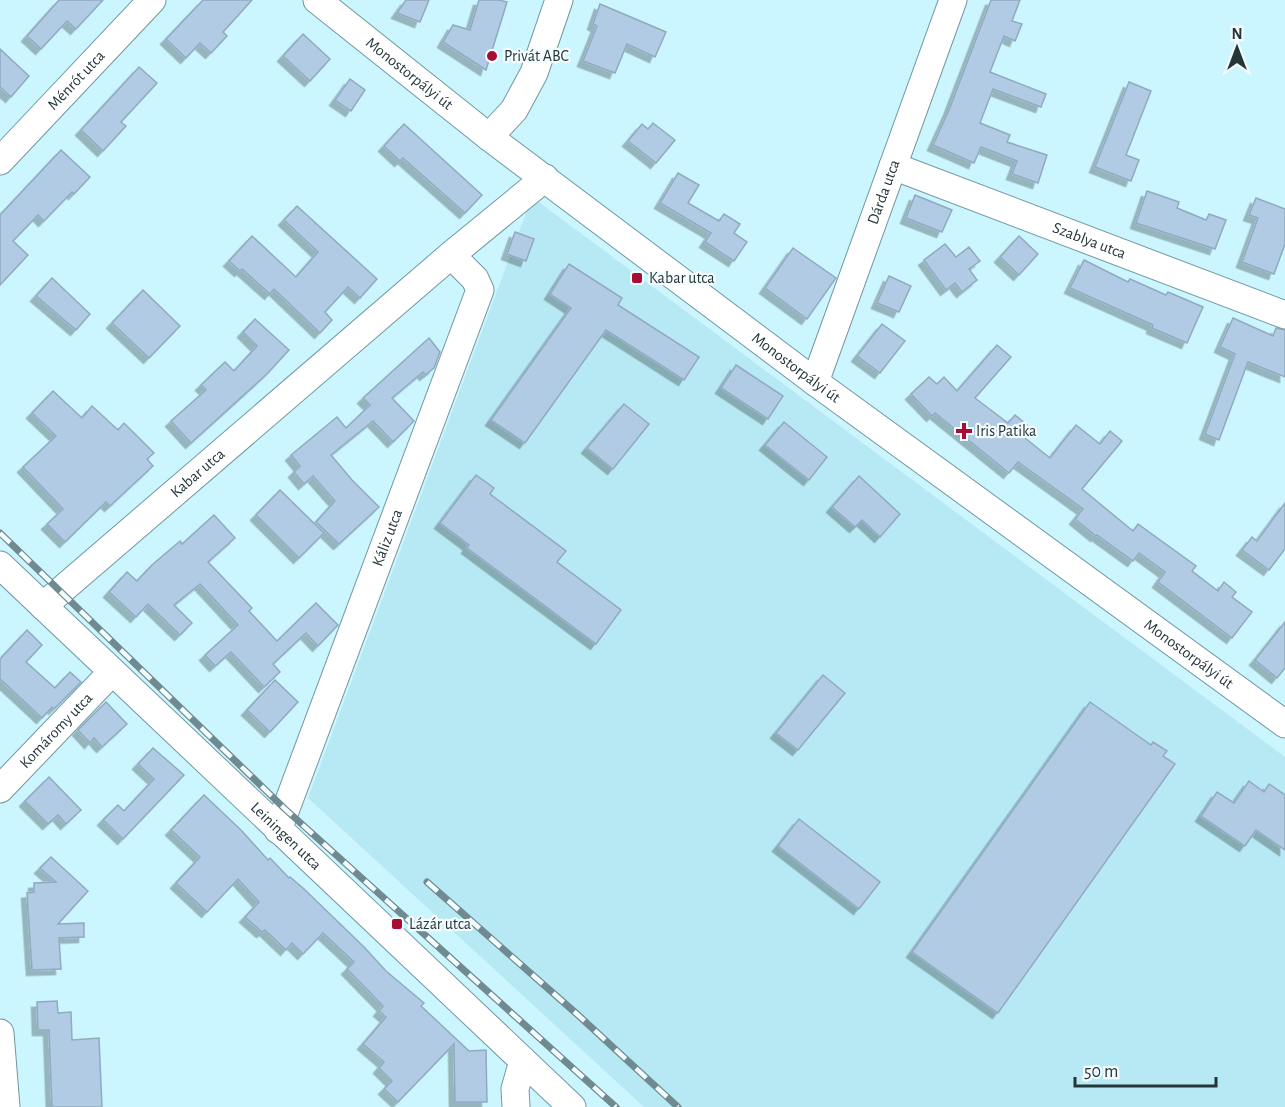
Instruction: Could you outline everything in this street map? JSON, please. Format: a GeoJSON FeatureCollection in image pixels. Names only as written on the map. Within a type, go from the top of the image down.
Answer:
{"type":"FeatureCollection","features":[{"type":"Feature","properties":{"kind":"street","name":"Ménrót utca"},"geometry":{"type":"LineString","coordinates":[[0,161],[152,0]]}},
{"type":"Feature","properties":{"kind":"street","name":"Monostorpályi út"},"geometry":{"type":"LineString","coordinates":[[317,0],[489,137],[815,382],[1285,724]]}},
{"type":"Feature","properties":{"kind":"street"},"geometry":{"type":"LineString","coordinates":[[489,137],[514,110],[534,73],[559,0]]}},
{"type":"Feature","properties":{"kind":"street","name":"Dárda utca"},"geometry":{"type":"LineString","coordinates":[[815,382],[953,0]]}},
{"type":"Feature","properties":{"kind":"street","name":"Szablya utca"},"geometry":{"type":"LineString","coordinates":[[893,166],[1285,315]]}},
{"type":"Feature","properties":{"kind":"street","name":"Kabar utca"},"geometry":{"type":"LineString","coordinates":[[43,606],[451,255],[545,178]]}},
{"type":"Feature","properties":{"kind":"street","name":"Káliz utca"},"geometry":{"type":"LineString","coordinates":[[278,830],[480,290],[475,279],[451,255]]}},
{"type":"Feature","properties":{"kind":"street","name":"Leiningen utca"},"geometry":{"type":"LineString","coordinates":[[0,565],[572,1107]]}},
{"type":"Feature","properties":{"kind":"street","name":"Komáromy utca"},"geometry":{"type":"LineString","coordinates":[[0,789],[112,672]]}},
{"type":"Feature","properties":{"kind":"street"},"geometry":{"type":"LineString","coordinates":[[0,1033],[6,1107]]}},
{"type":"Feature","properties":{"kind":"street"},"geometry":{"type":"LineString","coordinates":[[516,1107],[515,1089],[523,1061]]}},
{"type":"Feature","properties":{"kind":"shaded area"},"geometry":{"type":"Polygon","coordinates":[[[532,197],[1285,757],[1285,1107],[644,1107],[308,798],[532,197]]]}},
{"type":"Feature","properties":{"kind":"building"},"geometry":{"type":"Polygon","coordinates":[[[59,0],[103,0],[76,29],[67,21],[41,49],[27,36],[59,0]]]}},
{"type":"Feature","properties":{"kind":"building"},"geometry":{"type":"Polygon","coordinates":[[[203,0],[252,0],[223,32],[227,36],[211,53],[200,43],[186,58],[166,39],[203,0]]]}},
{"type":"Feature","properties":{"kind":"building"},"geometry":{"type":"Polygon","coordinates":[[[406,0],[429,0],[420,22],[397,13],[406,0]]]}},
{"type":"Feature","properties":{"kind":"building"},"geometry":{"type":"Polygon","coordinates":[[[479,0],[507,2],[486,70],[443,42],[453,25],[470,30],[479,0]]]}},
{"type":"Feature","properties":{"kind":"building"},"geometry":{"type":"Polygon","coordinates":[[[991,0],[1020,0],[1012,21],[1022,24],[1015,41],[1004,36],[990,72],[1046,94],[1041,107],[993,89],[980,123],[1010,135],[1007,142],[1047,155],[1038,183],[1012,174],[1017,161],[981,147],[974,163],[933,145],[949,110],[991,0]]]}},
{"type":"Feature","properties":{"kind":"building"},"geometry":{"type":"Polygon","coordinates":[[[600,4],[666,32],[655,57],[627,44],[615,73],[583,61],[597,26],[593,24],[600,4]]]}},
{"type":"Feature","properties":{"kind":"building"},"geometry":{"type":"Polygon","coordinates":[[[303,34],[330,59],[310,81],[283,56],[303,34]]]}},
{"type":"Feature","properties":{"kind":"building"},"geometry":{"type":"Polygon","coordinates":[[[0,49],[29,76],[11,97],[0,87],[0,49]]]}},
{"type":"Feature","properties":{"kind":"building"},"geometry":{"type":"Polygon","coordinates":[[[139,67],[157,83],[121,122],[126,126],[103,151],[81,130],[139,67]]]}},
{"type":"Feature","properties":{"kind":"building"},"geometry":{"type":"Polygon","coordinates":[[[350,79],[365,90],[351,111],[335,100],[350,79]]]}},
{"type":"Feature","properties":{"kind":"building"},"geometry":{"type":"Polygon","coordinates":[[[1129,82],[1151,91],[1126,155],[1139,160],[1131,181],[1095,167],[1129,82]]]}},
{"type":"Feature","properties":{"kind":"building"},"geometry":{"type":"Polygon","coordinates":[[[653,123],[675,140],[656,163],[628,141],[642,124],[648,129],[653,123]]]}},
{"type":"Feature","properties":{"kind":"building"},"geometry":{"type":"Polygon","coordinates":[[[404,124],[482,195],[465,213],[403,158],[400,161],[384,146],[404,124]]]}},
{"type":"Feature","properties":{"kind":"building"},"geometry":{"type":"Polygon","coordinates":[[[61,150],[90,177],[44,221],[38,215],[13,241],[28,255],[0,285],[0,215],[61,150]]]}},
{"type":"Feature","properties":{"kind":"building"},"geometry":{"type":"Polygon","coordinates":[[[678,173],[699,185],[688,203],[719,221],[724,214],[740,224],[734,233],[747,242],[734,261],[705,242],[711,233],[660,203],[678,173]]]}},
{"type":"Feature","properties":{"kind":"building"},"geometry":{"type":"Polygon","coordinates":[[[1147,191],[1179,202],[1177,208],[1206,220],[1209,214],[1226,220],[1215,249],[1136,223],[1147,191]]]}},
{"type":"Feature","properties":{"kind":"building"},"geometry":{"type":"Polygon","coordinates":[[[915,195],[952,210],[942,232],[906,218],[915,195]]]}},
{"type":"Feature","properties":{"kind":"building"},"geometry":{"type":"Polygon","coordinates":[[[1256,198],[1285,209],[1285,244],[1274,274],[1242,262],[1258,218],[1249,215],[1256,198]]]}},
{"type":"Feature","properties":{"kind":"building"},"geometry":{"type":"Polygon","coordinates":[[[297,206],[377,279],[360,298],[348,287],[325,312],[332,320],[320,333],[274,289],[270,294],[242,269],[240,271],[229,261],[252,236],[296,277],[318,252],[284,220],[297,206]]]}},
{"type":"Feature","properties":{"kind":"building"},"geometry":{"type":"Polygon","coordinates":[[[515,232],[534,239],[526,261],[507,254],[515,232]]]}},
{"type":"Feature","properties":{"kind":"building"},"geometry":{"type":"Polygon","coordinates":[[[1019,236],[1038,254],[1019,275],[1000,257],[1019,236]]]}},
{"type":"Feature","properties":{"kind":"building"},"geometry":{"type":"Polygon","coordinates":[[[945,244],[956,257],[969,247],[980,261],[969,269],[977,280],[962,292],[955,283],[946,290],[924,260],[945,244]]]}},
{"type":"Feature","properties":{"kind":"building"},"geometry":{"type":"Polygon","coordinates":[[[793,248],[836,278],[807,319],[765,288],[793,248]]]}},
{"type":"Feature","properties":{"kind":"building"},"geometry":{"type":"Polygon","coordinates":[[[1084,260],[1128,282],[1130,279],[1166,295],[1168,292],[1203,307],[1187,343],[1152,328],[1153,325],[1070,288],[1084,260]]]}},
{"type":"Feature","properties":{"kind":"building"},"geometry":{"type":"Polygon","coordinates":[[[569,264],[622,298],[618,305],[699,357],[684,380],[606,330],[525,443],[491,420],[571,308],[550,294],[569,264]]]}},
{"type":"Feature","properties":{"kind":"building"},"geometry":{"type":"Polygon","coordinates":[[[889,276],[911,286],[899,312],[877,303],[889,276]]]}},
{"type":"Feature","properties":{"kind":"building"},"geometry":{"type":"Polygon","coordinates":[[[52,278],[90,314],[76,330],[36,296],[52,278]]]}},
{"type":"Feature","properties":{"kind":"building"},"geometry":{"type":"Polygon","coordinates":[[[143,290],[180,326],[149,358],[112,323],[143,290]]]}},
{"type":"Feature","properties":{"kind":"building"},"geometry":{"type":"Polygon","coordinates":[[[1233,318],[1273,336],[1276,328],[1285,330],[1285,377],[1248,362],[1219,440],[1205,434],[1235,354],[1220,347],[1233,318]]]}},
{"type":"Feature","properties":{"kind":"building"},"geometry":{"type":"Polygon","coordinates":[[[255,319],[289,350],[267,374],[191,443],[171,421],[206,390],[201,385],[225,362],[234,371],[257,346],[243,332],[255,319]]]}},
{"type":"Feature","properties":{"kind":"building"},"geometry":{"type":"Polygon","coordinates":[[[882,324],[905,341],[880,373],[857,356],[882,324]]]}},
{"type":"Feature","properties":{"kind":"building"},"geometry":{"type":"Polygon","coordinates":[[[429,338],[440,352],[434,368],[425,375],[423,372],[392,398],[414,421],[393,442],[373,421],[331,455],[379,507],[339,544],[316,522],[335,501],[313,476],[304,484],[294,472],[300,466],[291,455],[337,417],[346,428],[370,405],[363,398],[429,338]]]}},
{"type":"Feature","properties":{"kind":"building"},"geometry":{"type":"Polygon","coordinates":[[[997,345],[1011,357],[975,398],[1008,423],[1015,415],[1027,425],[1020,434],[1050,458],[1076,425],[1100,444],[1110,431],[1122,441],[1082,489],[1133,531],[1138,524],[1196,566],[1192,571],[1218,591],[1224,582],[1236,592],[1232,597],[1252,612],[1232,638],[1158,582],[1165,572],[1139,553],[1133,561],[1075,519],[1083,509],[1018,462],[1009,473],[935,413],[932,416],[911,394],[929,377],[937,384],[944,377],[957,391],[997,345]]]}},
{"type":"Feature","properties":{"kind":"building"},"geometry":{"type":"Polygon","coordinates":[[[736,365],[783,396],[768,419],[721,388],[736,365]]]}},
{"type":"Feature","properties":{"kind":"building"},"geometry":{"type":"Polygon","coordinates":[[[53,391],[82,418],[92,406],[118,430],[124,423],[154,453],[147,459],[153,466],[110,506],[106,502],[65,542],[47,524],[63,509],[23,467],[56,436],[32,413],[53,391]]]}},
{"type":"Feature","properties":{"kind":"building"},"geometry":{"type":"Polygon","coordinates":[[[624,404],[649,424],[613,469],[587,448],[624,404]]]}},
{"type":"Feature","properties":{"kind":"building"},"geometry":{"type":"Polygon","coordinates":[[[784,422],[827,457],[809,480],[765,445],[784,422]]]}},
{"type":"Feature","properties":{"kind":"building"},"geometry":{"type":"Polygon","coordinates":[[[476,475],[494,488],[490,494],[566,551],[557,562],[621,610],[596,644],[467,548],[469,545],[440,523],[476,475]]]}},
{"type":"Feature","properties":{"kind":"building"},"geometry":{"type":"Polygon","coordinates":[[[859,476],[900,514],[880,537],[862,520],[855,527],[832,507],[859,476]]]}},
{"type":"Feature","properties":{"kind":"building"},"geometry":{"type":"Polygon","coordinates":[[[280,490],[324,533],[299,558],[256,515],[280,490]]]}},
{"type":"Feature","properties":{"kind":"building"},"geometry":{"type":"Polygon","coordinates":[[[1285,503],[1285,549],[1269,570],[1242,550],[1252,537],[1257,541],[1285,503]]]}},
{"type":"Feature","properties":{"kind":"building"},"geometry":{"type":"Polygon","coordinates":[[[214,515],[235,538],[208,562],[252,608],[249,611],[277,641],[316,603],[338,625],[318,646],[306,633],[273,664],[280,672],[264,687],[231,652],[215,666],[205,655],[238,625],[200,584],[174,605],[192,623],[180,635],[148,604],[136,617],[109,592],[127,572],[137,581],[180,541],[182,544],[214,515]]]}},
{"type":"Feature","properties":{"kind":"building"},"geometry":{"type":"Polygon","coordinates":[[[1285,622],[1285,668],[1277,678],[1255,660],[1285,622]]]}},
{"type":"Feature","properties":{"kind":"building"},"geometry":{"type":"Polygon","coordinates":[[[27,630],[42,645],[26,662],[55,688],[70,672],[81,682],[42,718],[0,679],[0,659],[27,630]]]}},
{"type":"Feature","properties":{"kind":"building"},"geometry":{"type":"Polygon","coordinates":[[[823,675],[845,693],[798,750],[776,733],[823,675]]]}},
{"type":"Feature","properties":{"kind":"building"},"geometry":{"type":"Polygon","coordinates":[[[275,680],[298,702],[270,732],[247,710],[275,680]]]}},
{"type":"Feature","properties":{"kind":"building"},"geometry":{"type":"Polygon","coordinates":[[[106,702],[127,724],[102,747],[94,738],[90,743],[78,730],[106,702]]]}},
{"type":"Feature","properties":{"kind":"building"},"geometry":{"type":"Polygon","coordinates":[[[1090,702],[1151,745],[1153,742],[1167,751],[1163,756],[1175,764],[998,1013],[912,952],[1090,702]]]}},
{"type":"Feature","properties":{"kind":"building"},"geometry":{"type":"Polygon","coordinates":[[[153,748],[184,775],[123,839],[103,820],[118,805],[124,811],[154,779],[138,764],[153,748]]]}},
{"type":"Feature","properties":{"kind":"building"},"geometry":{"type":"Polygon","coordinates":[[[49,777],[81,810],[66,824],[58,815],[48,824],[25,801],[49,777]]]}},
{"type":"Feature","properties":{"kind":"building"},"geometry":{"type":"Polygon","coordinates":[[[1249,781],[1264,792],[1269,784],[1285,795],[1285,850],[1256,830],[1245,846],[1201,816],[1217,792],[1234,803],[1249,781]]]}},
{"type":"Feature","properties":{"kind":"building"},"geometry":{"type":"Polygon","coordinates":[[[204,795],[241,830],[268,860],[270,858],[289,878],[303,888],[386,971],[424,1003],[421,1006],[469,1051],[486,1050],[487,1102],[455,1102],[454,1044],[398,1102],[384,1089],[392,1081],[379,1068],[384,1062],[363,1044],[386,1017],[379,1011],[383,1006],[347,969],[354,962],[323,933],[303,954],[292,943],[286,950],[265,930],[262,932],[245,917],[259,902],[238,879],[207,912],[176,883],[200,857],[171,830],[204,795]]]}},
{"type":"Feature","properties":{"kind":"building"},"geometry":{"type":"Polygon","coordinates":[[[799,819],[880,882],[859,909],[778,846],[799,819]]]}},
{"type":"Feature","properties":{"kind":"building"},"geometry":{"type":"Polygon","coordinates":[[[51,857],[88,891],[58,924],[84,923],[84,937],[59,938],[61,969],[32,970],[27,893],[34,892],[34,883],[56,882],[40,868],[51,857]]]}},
{"type":"Feature","properties":{"kind":"building"},"geometry":{"type":"Polygon","coordinates":[[[57,1001],[58,1013],[71,1012],[72,1040],[99,1038],[102,1107],[52,1107],[49,1030],[38,1030],[37,1002],[57,1001]]]}},
{"type":"Feature","properties":{"kind":"railway"},"geometry":{"type":"LineString","coordinates":[[0,533],[285,809],[616,1107]]}},
{"type":"Feature","properties":{"kind":"railway"},"geometry":{"type":"LineString","coordinates":[[427,882],[678,1107]]}},
{"type":"Feature","properties":{"kind":"place","name":"Privát ABC"},"geometry":{"type":"Point","coordinates":[492,56]}},
{"type":"Feature","properties":{"kind":"place","name":"Kabar utca"},"geometry":{"type":"Point","coordinates":[637,278]}},
{"type":"Feature","properties":{"kind":"place","name":"Iris Patika"},"geometry":{"type":"Point","coordinates":[964,431]}},
{"type":"Feature","properties":{"kind":"place","name":"Lázár utca"},"geometry":{"type":"Point","coordinates":[397,924]}}]}
